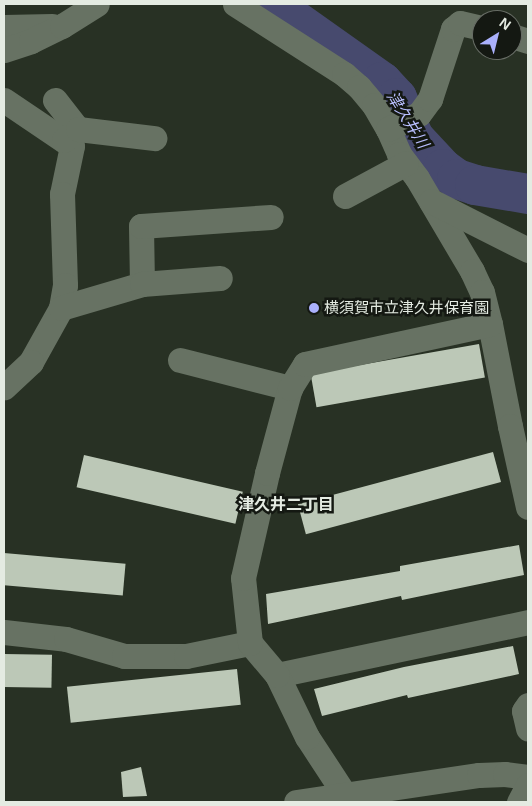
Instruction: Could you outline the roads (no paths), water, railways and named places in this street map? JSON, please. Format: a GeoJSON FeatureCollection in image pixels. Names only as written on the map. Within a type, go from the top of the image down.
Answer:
{"type":"FeatureCollection","features":[{"type":"Feature","properties":{"kind":"street"},"geometry":{"type":"LineString","coordinates":[[4,50],[31,41],[62,26],[97,4]]}},
{"type":"Feature","properties":{"kind":"street"},"geometry":{"type":"LineString","coordinates":[[235,4],[344,74],[359,87],[392,127],[398,154],[431,201],[472,271],[482,292],[527,500]]}},
{"type":"Feature","properties":{"kind":"street"},"geometry":{"type":"LineString","coordinates":[[392,127],[419,114],[430,99],[453,29],[460,22],[472,25]]}},
{"type":"Feature","properties":{"kind":"street"},"geometry":{"type":"LineString","coordinates":[[4,27],[62,26]]}},
{"type":"Feature","properties":{"kind":"street"},"geometry":{"type":"LineString","coordinates":[[4,100],[71,135],[154,138]]}},
{"type":"Feature","properties":{"kind":"street"},"geometry":{"type":"LineString","coordinates":[[4,387],[31,362],[61,308],[65,285],[62,194],[72,146],[71,135],[54,100]]}},
{"type":"Feature","properties":{"kind":"street"},"geometry":{"type":"LineString","coordinates":[[345,196],[406,163]]}},
{"type":"Feature","properties":{"kind":"street"},"geometry":{"type":"LineString","coordinates":[[431,201],[528,250]]}},
{"type":"Feature","properties":{"kind":"street"},"geometry":{"type":"LineString","coordinates":[[142,284],[141,226],[271,217]]}},
{"type":"Feature","properties":{"kind":"street"},"geometry":{"type":"LineString","coordinates":[[61,308],[142,284],[220,278]]}},
{"type":"Feature","properties":{"kind":"street"},"geometry":{"type":"LineString","coordinates":[[337,798],[277,675],[250,643],[243,578],[267,473],[290,388],[305,364],[490,324]]}},
{"type":"Feature","properties":{"kind":"street"},"geometry":{"type":"LineString","coordinates":[[180,360],[290,388]]}},
{"type":"Feature","properties":{"kind":"street"},"geometry":{"type":"LineString","coordinates":[[277,675],[528,622]]}},
{"type":"Feature","properties":{"kind":"street"},"geometry":{"type":"LineString","coordinates":[[4,632],[66,639],[124,656],[186,656],[250,643]]}},
{"type":"Feature","properties":{"kind":"street"},"geometry":{"type":"LineString","coordinates":[[528,705],[524,711],[528,729]]}},
{"type":"Feature","properties":{"kind":"street"},"geometry":{"type":"LineString","coordinates":[[296,802],[337,798],[480,775],[506,774],[528,777]]}},
{"type":"Feature","properties":{"kind":"street"},"geometry":{"type":"LineString","coordinates":[[518,802],[528,785]]}},
{"type":"Feature","properties":{"kind":"waterway","name":"津久井川"},"geometry":{"type":"LineString","coordinates":[[272,4],[382,82],[397,98],[414,138],[443,169],[457,179],[475,185],[528,194]]}},
{"type":"Feature","properties":{"kind":"place","name":"横須賀市立津久井保育園"},"geometry":{"type":"Point","coordinates":[314,308]}},
{"type":"Feature","properties":{"kind":"district","name":"津久井二丁目"},"geometry":{"type":"Point","coordinates":[286,505]}}]}
